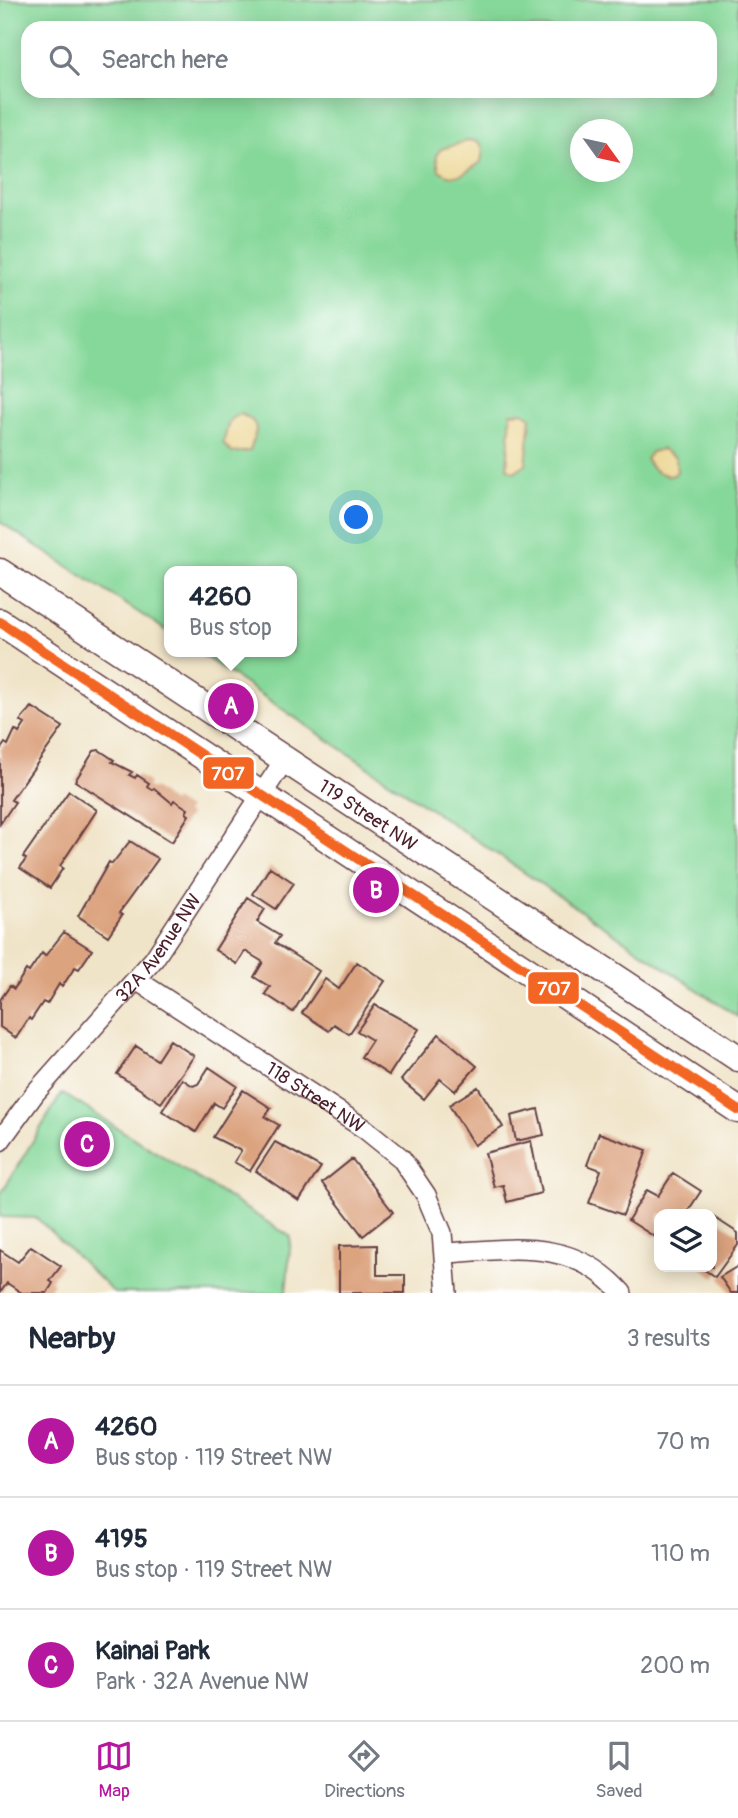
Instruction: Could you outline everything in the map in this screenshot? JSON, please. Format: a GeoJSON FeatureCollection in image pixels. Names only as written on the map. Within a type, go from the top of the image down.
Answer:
{"type":"FeatureCollection","features":[{"type":"Feature","properties":{"kind":"main road","name":"119 Street NW"},"geometry":{"type":"LineString","coordinates":[[0,572],[738,1058]]}},
{"type":"Feature","properties":{"kind":"main road"},"geometry":{"type":"LineString","coordinates":[[0,622],[262,793],[565,999],[738,1110]]}},
{"type":"Feature","properties":{"kind":"street","name":"32A Avenue NW"},"geometry":{"type":"LineString","coordinates":[[0,1141],[6,1117],[138,981],[285,759]]}},
{"type":"Feature","properties":{"kind":"street","name":"118 Street NW"},"geometry":{"type":"LineString","coordinates":[[138,981],[384,1143],[401,1158],[426,1195],[442,1233],[446,1253],[447,1293]]}},
{"type":"Feature","properties":{"kind":"street"},"geometry":{"type":"LineString","coordinates":[[446,1253],[520,1249],[565,1254],[599,1271],[622,1293]]}},
{"type":"Feature","properties":{"kind":"green space"},"geometry":{"type":"Polygon","coordinates":[[[0,0],[738,0],[738,1017],[205,657],[297,657],[297,566],[164,566],[164,629],[0,522],[0,0]]]}},
{"type":"Feature","properties":{"kind":"green space"},"geometry":{"type":"Polygon","coordinates":[[[62,1093],[291,1237],[286,1293],[114,1293],[37,1218],[0,1217],[0,1195],[62,1093]]]}},
{"type":"Feature","properties":{"kind":"sand"},"geometry":{"type":"Polygon","coordinates":[[[470,140],[480,143],[483,149],[481,162],[456,176],[439,170],[436,155],[441,149],[470,140]]]}},
{"type":"Feature","properties":{"kind":"sand"},"geometry":{"type":"Polygon","coordinates":[[[523,412],[531,417],[526,464],[514,472],[507,468],[511,413],[523,412]]]}},
{"type":"Feature","properties":{"kind":"sand"},"geometry":{"type":"Polygon","coordinates":[[[241,414],[253,421],[256,433],[250,451],[232,453],[223,443],[230,422],[241,414]]]}},
{"type":"Feature","properties":{"kind":"sand"},"geometry":{"type":"Polygon","coordinates":[[[662,449],[676,458],[677,472],[672,476],[656,471],[646,459],[651,452],[662,449]]]}},
{"type":"Feature","properties":{"kind":"building"},"geometry":{"type":"Polygon","coordinates":[[[32,707],[63,727],[11,800],[15,802],[0,824],[0,750],[5,743],[8,745],[15,730],[19,733],[25,724],[20,721],[32,707]]]}},
{"type":"Feature","properties":{"kind":"building"},"geometry":{"type":"Polygon","coordinates":[[[99,750],[114,760],[112,762],[132,772],[129,775],[135,778],[137,775],[149,783],[147,786],[152,790],[154,788],[172,803],[174,800],[188,809],[186,813],[189,815],[172,842],[75,781],[94,751],[99,750]]]}},
{"type":"Feature","properties":{"kind":"building"},"geometry":{"type":"Polygon","coordinates":[[[69,791],[97,810],[60,866],[63,868],[50,888],[20,868],[26,859],[23,857],[69,791]]]}},
{"type":"Feature","properties":{"kind":"building"},"geometry":{"type":"Polygon","coordinates":[[[130,841],[158,859],[119,913],[122,915],[108,936],[78,916],[109,862],[112,864],[130,841]]]}},
{"type":"Feature","properties":{"kind":"building"},"geometry":{"type":"Polygon","coordinates":[[[270,867],[294,883],[276,909],[253,894],[270,867]]]}},
{"type":"Feature","properties":{"kind":"building"},"geometry":{"type":"Polygon","coordinates":[[[248,898],[265,909],[257,922],[280,936],[275,943],[319,971],[293,1012],[265,994],[270,987],[254,977],[263,962],[245,951],[237,964],[215,950],[248,898]]]}},
{"type":"Feature","properties":{"kind":"building"},"geometry":{"type":"Polygon","coordinates":[[[64,932],[92,950],[79,969],[75,967],[62,987],[59,984],[47,1004],[43,1002],[31,1020],[29,1018],[16,1038],[0,1027],[0,1000],[10,986],[14,989],[26,970],[29,972],[42,953],[45,956],[64,932]]]}},
{"type":"Feature","properties":{"kind":"building"},"geometry":{"type":"Polygon","coordinates":[[[357,962],[385,981],[349,1034],[334,1024],[329,1031],[302,1013],[325,979],[339,989],[357,962]]]}},
{"type":"Feature","properties":{"kind":"building"},"geometry":{"type":"Polygon","coordinates":[[[375,1005],[419,1029],[389,1075],[361,1057],[372,1040],[357,1031],[375,1005]]]}},
{"type":"Feature","properties":{"kind":"building"},"geometry":{"type":"Polygon","coordinates":[[[439,1034],[477,1066],[455,1091],[440,1079],[424,1099],[401,1080],[439,1034]]]}},
{"type":"Feature","properties":{"kind":"building"},"geometry":{"type":"Polygon","coordinates":[[[170,1040],[194,1056],[161,1103],[117,1074],[136,1046],[157,1060],[170,1040]]]}},
{"type":"Feature","properties":{"kind":"building"},"geometry":{"type":"Polygon","coordinates":[[[209,1067],[237,1086],[222,1108],[214,1103],[196,1132],[162,1111],[182,1079],[193,1086],[198,1084],[209,1067]]]}},
{"type":"Feature","properties":{"kind":"building"},"geometry":{"type":"Polygon","coordinates":[[[478,1087],[503,1127],[474,1145],[449,1105],[478,1087]]]}},
{"type":"Feature","properties":{"kind":"building"},"geometry":{"type":"Polygon","coordinates":[[[243,1090],[271,1108],[265,1117],[279,1125],[250,1171],[234,1162],[241,1151],[213,1137],[243,1090]]]}},
{"type":"Feature","properties":{"kind":"building"},"geometry":{"type":"Polygon","coordinates":[[[538,1109],[544,1135],[516,1141],[511,1116],[538,1109]]]}},
{"type":"Feature","properties":{"kind":"building"},"geometry":{"type":"Polygon","coordinates":[[[599,1133],[647,1150],[623,1215],[589,1203],[601,1170],[587,1165],[599,1133]]]}},
{"type":"Feature","properties":{"kind":"building"},"geometry":{"type":"Polygon","coordinates":[[[531,1141],[541,1193],[507,1202],[503,1185],[494,1187],[485,1153],[531,1141]]]}},
{"type":"Feature","properties":{"kind":"building"},"geometry":{"type":"Polygon","coordinates":[[[275,1142],[321,1167],[299,1201],[256,1171],[275,1142]]]}},
{"type":"Feature","properties":{"kind":"building"},"geometry":{"type":"Polygon","coordinates":[[[352,1159],[393,1212],[363,1236],[322,1183],[352,1159]]]}},
{"type":"Feature","properties":{"kind":"building"},"geometry":{"type":"Polygon","coordinates":[[[673,1173],[701,1191],[689,1209],[654,1209],[654,1236],[628,1220],[647,1190],[658,1196],[673,1173]]]}},
{"type":"Feature","properties":{"kind":"building"},"geometry":{"type":"Polygon","coordinates":[[[717,1219],[738,1233],[738,1245],[715,1277],[708,1272],[717,1272],[717,1219]]]}},
{"type":"Feature","properties":{"kind":"building"},"geometry":{"type":"Polygon","coordinates":[[[377,1245],[377,1275],[405,1275],[405,1293],[339,1293],[339,1246],[377,1245]]]}},
{"type":"Feature","properties":{"kind":"building"},"geometry":{"type":"Polygon","coordinates":[[[31,1246],[61,1266],[50,1281],[53,1283],[47,1293],[22,1293],[7,1283],[0,1293],[0,1250],[18,1262],[31,1246]]]}},
{"type":"Feature","properties":{"kind":"building"},"geometry":{"type":"Polygon","coordinates":[[[738,1266],[738,1293],[731,1293],[720,1277],[738,1266]]]}},
{"type":"Feature","properties":{"kind":"transit line","name":"707"},"geometry":{"type":"LineString","coordinates":[[0,622],[738,1110]]}},
{"type":"Feature","properties":{"kind":"place","name":"4260"},"geometry":{"type":"Point","coordinates":[231,706]}},
{"type":"Feature","properties":{"kind":"place","name":"4195"},"geometry":{"type":"Point","coordinates":[376,890]}},
{"type":"Feature","properties":{"kind":"place","name":"Kainai Park"},"geometry":{"type":"Point","coordinates":[87,1144]}}]}
